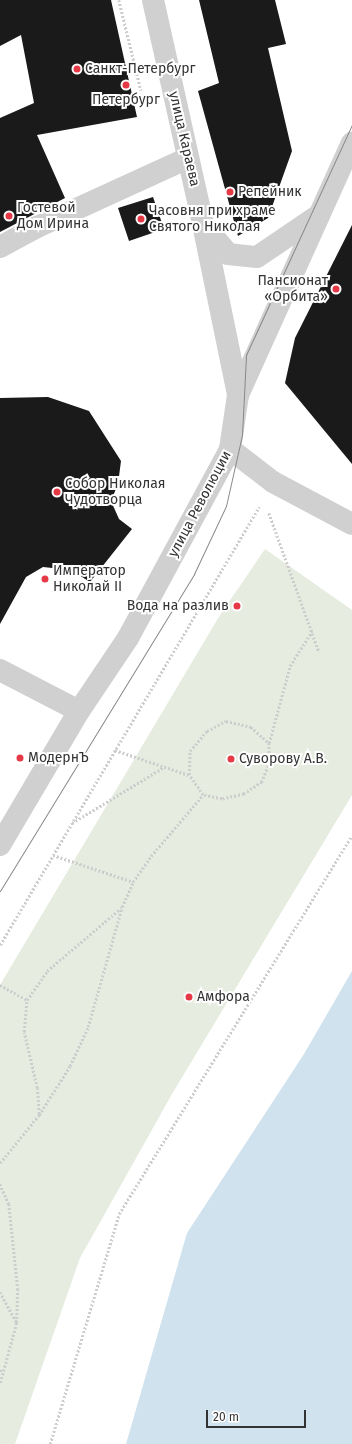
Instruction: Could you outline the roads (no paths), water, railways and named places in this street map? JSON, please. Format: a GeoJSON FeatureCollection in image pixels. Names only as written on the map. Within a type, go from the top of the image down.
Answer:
{"type":"FeatureCollection","features":[{"type":"Feature","properties":{"kind":"street","name":"улица Караева"},"geometry":{"type":"LineString","coordinates":[[153,0],[203,224],[238,395]]}},
{"type":"Feature","properties":{"kind":"street","name":"улица Революции"},"geometry":{"type":"LineString","coordinates":[[0,845],[79,711],[128,638],[230,449],[238,395],[352,142]]}},
{"type":"Feature","properties":{"kind":"street"},"geometry":{"type":"LineString","coordinates":[[0,247],[37,227],[188,158]]}},
{"type":"Feature","properties":{"kind":"street"},"geometry":{"type":"LineString","coordinates":[[203,224],[228,254],[257,257],[319,215]]}},
{"type":"Feature","properties":{"kind":"street"},"geometry":{"type":"LineString","coordinates":[[230,449],[268,490],[352,524]]}},
{"type":"Feature","properties":{"kind":"street"},"geometry":{"type":"LineString","coordinates":[[0,670],[79,711]]}},
{"type":"Feature","properties":{"kind":"water"},"geometry":{"type":"Polygon","coordinates":[[[352,971],[352,1444],[126,1444],[187,1233],[304,1054],[352,971]]]}},
{"type":"Feature","properties":{"kind":"tram line"},"geometry":{"type":"LineString","coordinates":[[0,891],[194,574],[226,506],[242,435],[246,355],[352,125]]}},
{"type":"Feature","properties":{"kind":"place","name":"Санкт-Петербург"},"geometry":{"type":"Point","coordinates":[77,69]}},
{"type":"Feature","properties":{"kind":"place","name":"Петербург"},"geometry":{"type":"Point","coordinates":[126,85]}},
{"type":"Feature","properties":{"kind":"place","name":"Репейник"},"geometry":{"type":"Point","coordinates":[230,192]}},
{"type":"Feature","properties":{"kind":"place","name":"Гостевой Дом Ирина"},"geometry":{"type":"Point","coordinates":[9,216]}},
{"type":"Feature","properties":{"kind":"place","name":"Часовня при храме Святого Николая"},"geometry":{"type":"Point","coordinates":[141,219]}},
{"type":"Feature","properties":{"kind":"place","name":"Пансионат «Орбита»"},"geometry":{"type":"Point","coordinates":[336,289]}},
{"type":"Feature","properties":{"kind":"place","name":"Собор Николая Чудотворца"},"geometry":{"type":"Point","coordinates":[57,492]}},
{"type":"Feature","properties":{"kind":"place","name":"Император Николай II"},"geometry":{"type":"Point","coordinates":[45,579]}},
{"type":"Feature","properties":{"kind":"place","name":"Вода на разлив"},"geometry":{"type":"Point","coordinates":[237,606]}},
{"type":"Feature","properties":{"kind":"place","name":"МодернЪ"},"geometry":{"type":"Point","coordinates":[20,758]}},
{"type":"Feature","properties":{"kind":"place","name":"Суворову А.В."},"geometry":{"type":"Point","coordinates":[231,759]}},
{"type":"Feature","properties":{"kind":"place","name":"Амфора"},"geometry":{"type":"Point","coordinates":[189,997]}}]}
